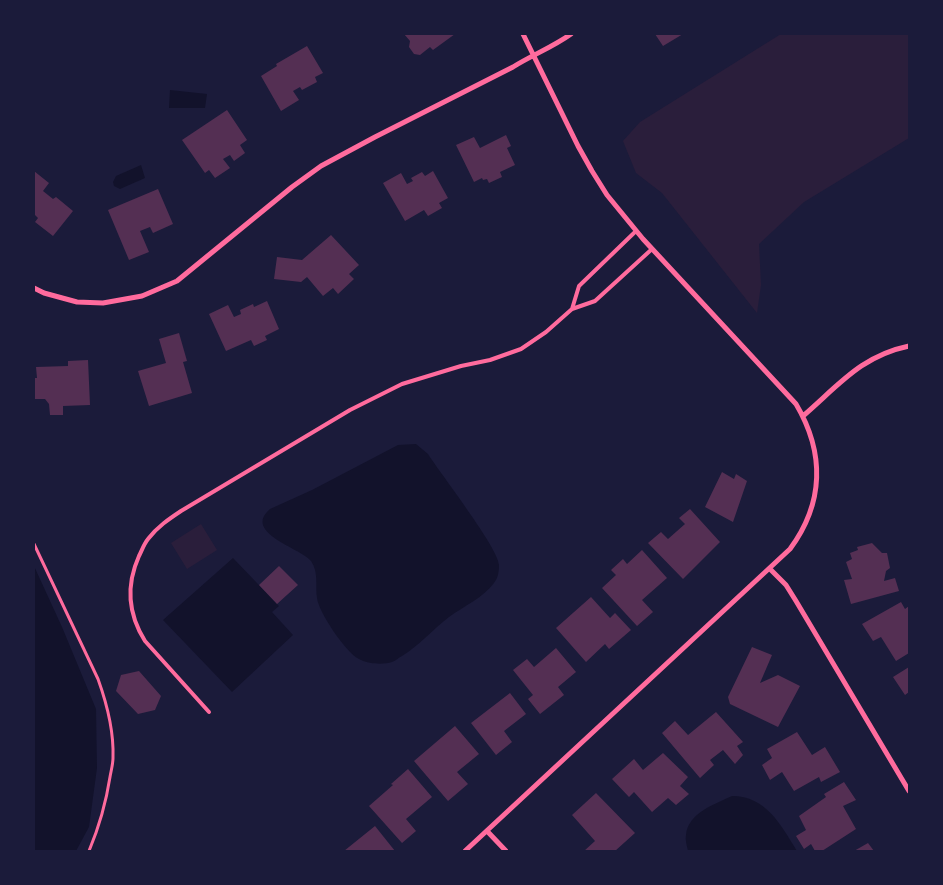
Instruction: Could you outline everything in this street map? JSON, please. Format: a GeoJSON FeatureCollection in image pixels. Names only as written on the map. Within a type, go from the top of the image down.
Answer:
{"type":"FeatureCollection","features":[{"type":"Feature","properties":{"kind":"street"},"geometry":{"type":"LineString","coordinates":[[465,851],[790,549],[810,516],[816,476],[816,462],[812,440],[803,416],[796,404],[652,249],[607,195],[592,171],[523,34]]}},
{"type":"Feature","properties":{"kind":"street"},"geometry":{"type":"LineString","coordinates":[[34,288],[44,293],[78,302],[104,304],[142,296],[177,281],[292,187],[322,166],[374,136],[513,67],[571,34]]}},
{"type":"Feature","properties":{"kind":"street"},"geometry":{"type":"LineString","coordinates":[[803,416],[854,370],[866,362],[892,350],[909,346]]}},
{"type":"Feature","properties":{"kind":"street"},"geometry":{"type":"LineString","coordinates":[[770,569],[786,585],[909,791]]}},
{"type":"Feature","properties":{"kind":"street"},"geometry":{"type":"LineString","coordinates":[[487,831],[506,851]]}},
{"type":"Feature","properties":{"kind":"lane"},"geometry":{"type":"LineString","coordinates":[[572,309],[579,286],[636,231]]}},
{"type":"Feature","properties":{"kind":"lane"},"geometry":{"type":"LineString","coordinates":[[209,712],[145,641],[138,630],[133,615],[130,588],[132,577],[136,562],[147,540],[154,532],[181,511],[350,410],[402,384],[461,366],[490,360],[521,348],[546,332],[572,309],[595,301],[652,249]]}},
{"type":"Feature","properties":{"kind":"path"},"geometry":{"type":"LineString","coordinates":[[34,544],[98,679],[105,697],[111,729],[113,759],[108,793],[100,824],[89,851]]}},
{"type":"Feature","properties":{"kind":"shaded area"},"geometry":{"type":"Polygon","coordinates":[[[781,34],[909,34],[909,138],[804,202],[759,244],[761,285],[757,313],[662,193],[636,173],[623,141],[640,122],[781,34]]]}},
{"type":"Feature","properties":{"kind":"shaded area"},"geometry":{"type":"Polygon","coordinates":[[[170,90],[207,94],[205,108],[169,108],[170,90]]]}},
{"type":"Feature","properties":{"kind":"shaded area"},"geometry":{"type":"Polygon","coordinates":[[[141,165],[145,178],[120,189],[114,186],[113,182],[116,176],[141,165]]]}},
{"type":"Feature","properties":{"kind":"shaded area"},"geometry":{"type":"Polygon","coordinates":[[[416,444],[428,454],[490,544],[499,565],[498,575],[490,588],[473,602],[449,617],[415,647],[392,662],[375,664],[359,659],[347,649],[322,612],[317,598],[316,575],[311,561],[268,533],[263,525],[263,518],[270,509],[312,490],[398,445],[416,444]]]}},
{"type":"Feature","properties":{"kind":"shaded area"},"geometry":{"type":"Polygon","coordinates":[[[201,524],[217,550],[187,569],[171,543],[201,524]]]}},
{"type":"Feature","properties":{"kind":"shaded area"},"geometry":{"type":"Polygon","coordinates":[[[233,558],[279,606],[272,612],[293,635],[232,692],[163,620],[233,558]]]}},
{"type":"Feature","properties":{"kind":"shaded area"},"geometry":{"type":"Polygon","coordinates":[[[34,566],[96,709],[97,768],[89,827],[76,851],[34,851],[34,566]]]}},
{"type":"Feature","properties":{"kind":"shaded area"},"geometry":{"type":"Polygon","coordinates":[[[732,796],[744,797],[763,807],[785,831],[797,851],[688,851],[686,837],[688,827],[692,821],[703,810],[732,796]]]}},
{"type":"Feature","properties":{"kind":"building"},"geometry":{"type":"Polygon","coordinates":[[[404,34],[455,34],[433,50],[430,47],[420,55],[414,54],[409,47],[410,41],[404,34]]]}},
{"type":"Feature","properties":{"kind":"building"},"geometry":{"type":"Polygon","coordinates":[[[655,34],[683,34],[663,46],[655,34]]]}},
{"type":"Feature","properties":{"kind":"building"},"geometry":{"type":"Polygon","coordinates":[[[307,46],[323,73],[315,77],[317,82],[302,90],[300,87],[293,91],[299,100],[281,111],[261,76],[277,66],[276,64],[307,46]]]}},
{"type":"Feature","properties":{"kind":"building"},"geometry":{"type":"Polygon","coordinates":[[[227,110],[247,140],[240,145],[245,153],[234,161],[230,155],[223,159],[230,168],[215,178],[209,170],[205,173],[182,140],[227,110]]]}},
{"type":"Feature","properties":{"kind":"building"},"geometry":{"type":"Polygon","coordinates":[[[506,135],[511,146],[507,148],[515,165],[500,172],[502,177],[489,183],[487,179],[483,180],[482,178],[474,182],[456,145],[474,137],[480,148],[506,135]]]}},
{"type":"Feature","properties":{"kind":"building"},"geometry":{"type":"Polygon","coordinates":[[[34,171],[49,183],[43,191],[53,199],[56,197],[73,211],[53,236],[35,222],[38,218],[34,214],[34,171]]]}},
{"type":"Feature","properties":{"kind":"building"},"geometry":{"type":"Polygon","coordinates":[[[433,171],[448,198],[439,203],[442,208],[428,216],[424,210],[405,221],[383,183],[401,173],[407,184],[413,181],[411,178],[422,172],[425,176],[433,171]]]}},
{"type":"Feature","properties":{"kind":"building"},"geometry":{"type":"Polygon","coordinates":[[[158,189],[173,224],[153,233],[150,227],[140,231],[149,252],[129,260],[108,210],[158,189]]]}},
{"type":"Feature","properties":{"kind":"building"},"geometry":{"type":"Polygon","coordinates":[[[331,235],[359,265],[349,274],[354,279],[338,294],[333,288],[323,296],[307,277],[301,282],[274,279],[277,257],[302,260],[331,235]]]}},
{"type":"Feature","properties":{"kind":"building"},"geometry":{"type":"Polygon","coordinates":[[[267,301],[279,329],[265,336],[267,340],[254,346],[251,340],[226,351],[209,314],[228,305],[234,317],[241,314],[240,310],[253,304],[254,307],[267,301]]]}},
{"type":"Feature","properties":{"kind":"building"},"geometry":{"type":"Polygon","coordinates":[[[179,333],[187,361],[183,362],[192,393],[149,406],[138,371],[166,363],[159,339],[179,333]]]}},
{"type":"Feature","properties":{"kind":"building"},"geometry":{"type":"Polygon","coordinates":[[[88,360],[90,405],[63,406],[63,415],[50,415],[49,404],[45,399],[34,399],[34,378],[37,378],[36,367],[68,366],[68,361],[88,360]]]}},
{"type":"Feature","properties":{"kind":"building"},"geometry":{"type":"Polygon","coordinates":[[[722,472],[734,479],[736,474],[747,481],[733,522],[705,507],[722,472]]]}},
{"type":"Feature","properties":{"kind":"building"},"geometry":{"type":"Polygon","coordinates":[[[690,509],[720,542],[683,579],[648,543],[661,532],[668,539],[685,524],[679,518],[690,509]]]}},
{"type":"Feature","properties":{"kind":"building"},"geometry":{"type":"Polygon","coordinates":[[[872,543],[882,553],[887,553],[890,568],[886,571],[884,581],[895,578],[899,591],[851,604],[844,580],[852,579],[846,562],[852,559],[850,553],[858,550],[857,547],[872,543]]]}},
{"type":"Feature","properties":{"kind":"building"},"geometry":{"type":"Polygon","coordinates":[[[642,550],[667,578],[642,600],[653,612],[637,626],[602,588],[616,575],[611,570],[623,559],[627,564],[642,550]]]}},
{"type":"Feature","properties":{"kind":"building"},"geometry":{"type":"Polygon","coordinates":[[[279,566],[298,585],[277,604],[259,585],[279,566]]]}},
{"type":"Feature","properties":{"kind":"building"},"geometry":{"type":"Polygon","coordinates":[[[591,597],[610,618],[615,613],[631,630],[609,649],[605,644],[586,662],[556,628],[591,597]]]}},
{"type":"Feature","properties":{"kind":"building"},"geometry":{"type":"Polygon","coordinates":[[[901,602],[905,609],[909,606],[909,653],[896,661],[881,637],[873,641],[862,624],[901,602]]]}},
{"type":"Feature","properties":{"kind":"building"},"geometry":{"type":"Polygon","coordinates":[[[752,647],[772,655],[760,683],[778,675],[800,686],[778,727],[730,704],[728,697],[752,647]]]}},
{"type":"Feature","properties":{"kind":"building"},"geometry":{"type":"Polygon","coordinates":[[[556,648],[576,672],[558,687],[564,695],[540,714],[528,699],[533,695],[513,670],[527,659],[534,667],[556,648]]]}},
{"type":"Feature","properties":{"kind":"building"},"geometry":{"type":"Polygon","coordinates":[[[909,667],[909,692],[905,695],[893,677],[909,667]]]}},
{"type":"Feature","properties":{"kind":"building"},"geometry":{"type":"Polygon","coordinates":[[[139,671],[161,696],[155,710],[138,714],[116,691],[121,675],[139,671]]]}},
{"type":"Feature","properties":{"kind":"building"},"geometry":{"type":"Polygon","coordinates":[[[510,693],[526,714],[504,731],[512,742],[496,755],[471,723],[510,693]]]}},
{"type":"Feature","properties":{"kind":"building"},"geometry":{"type":"Polygon","coordinates":[[[716,712],[743,742],[737,746],[743,755],[735,764],[723,750],[710,760],[714,765],[700,778],[662,733],[675,721],[688,735],[716,712]]]}},
{"type":"Feature","properties":{"kind":"building"},"geometry":{"type":"Polygon","coordinates":[[[455,726],[479,754],[457,772],[468,784],[448,801],[414,761],[455,726]]]}},
{"type":"Feature","properties":{"kind":"building"},"geometry":{"type":"Polygon","coordinates":[[[797,732],[812,755],[825,747],[840,772],[821,782],[819,777],[794,791],[782,772],[770,780],[762,765],[772,758],[767,749],[797,732]]]}},
{"type":"Feature","properties":{"kind":"building"},"geometry":{"type":"Polygon","coordinates":[[[663,753],[688,777],[680,786],[689,794],[676,805],[668,798],[652,812],[634,792],[629,797],[612,779],[634,759],[643,770],[663,753]]]}},
{"type":"Feature","properties":{"kind":"building"},"geometry":{"type":"Polygon","coordinates":[[[408,769],[432,797],[406,819],[416,831],[402,843],[369,806],[408,769]]]}},
{"type":"Feature","properties":{"kind":"building"},"geometry":{"type":"Polygon","coordinates":[[[844,782],[856,800],[843,806],[856,829],[822,851],[815,851],[811,844],[804,849],[796,836],[806,830],[799,816],[826,797],[824,794],[844,782]]]}},
{"type":"Feature","properties":{"kind":"building"},"geometry":{"type":"Polygon","coordinates":[[[596,793],[635,833],[615,851],[584,851],[595,841],[572,815],[596,793]]]}},
{"type":"Feature","properties":{"kind":"building"},"geometry":{"type":"Polygon","coordinates":[[[375,826],[395,851],[344,851],[375,826]]]}},
{"type":"Feature","properties":{"kind":"building"},"geometry":{"type":"Polygon","coordinates":[[[868,843],[874,851],[854,851],[868,843]]]}}]}
